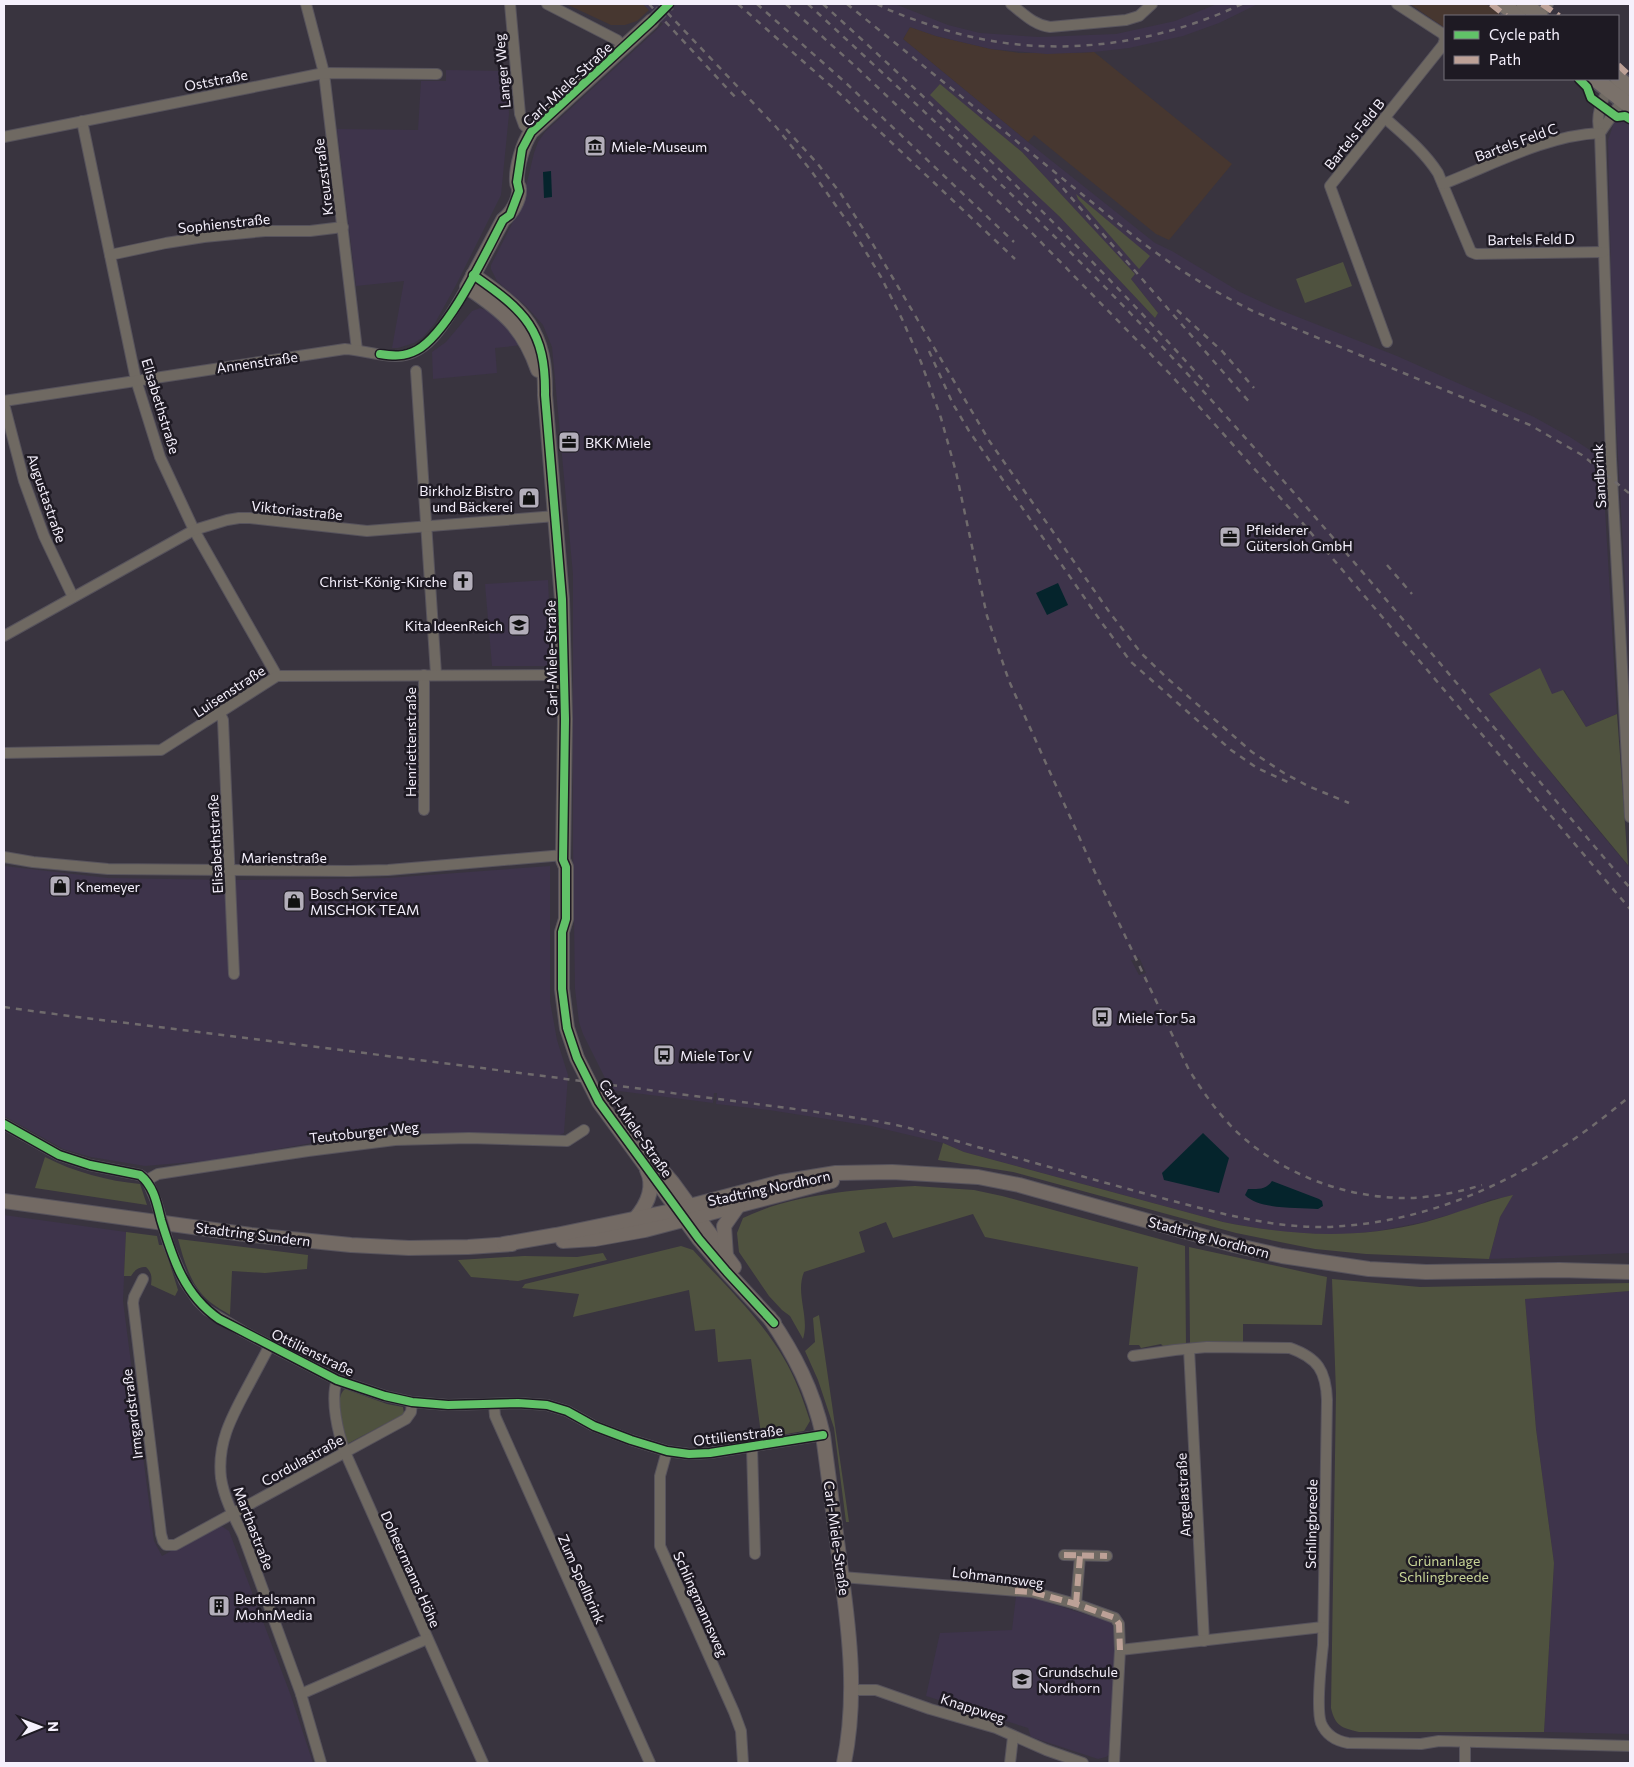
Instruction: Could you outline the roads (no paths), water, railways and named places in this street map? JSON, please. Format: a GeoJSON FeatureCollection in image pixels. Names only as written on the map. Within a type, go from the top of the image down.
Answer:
{"type":"FeatureCollection","features":[{"type":"Feature","properties":{"kind":"main road"},"geometry":{"type":"LineString","coordinates":[[1502,4],[1517,15]]}},
{"type":"Feature","properties":{"kind":"main road"},"geometry":{"type":"LineString","coordinates":[[1524,4],[1539,15]]}},
{"type":"Feature","properties":{"kind":"main road"},"geometry":{"type":"LineString","coordinates":[[1601,80],[1614,82],[1628,96]]}},
{"type":"Feature","properties":{"kind":"street","name":"Kreuzstraße"},"geometry":{"type":"LineString","coordinates":[[306,4],[324,73],[357,350]]}},
{"type":"Feature","properties":{"kind":"street","name":"Langer Weg"},"geometry":{"type":"LineString","coordinates":[[510,4],[520,114],[524,125],[531,132]]}},
{"type":"Feature","properties":{"kind":"street"},"geometry":{"type":"LineString","coordinates":[[546,4],[617,40],[624,47]]}},
{"type":"Feature","properties":{"kind":"street"},"geometry":{"type":"LineString","coordinates":[[1011,4],[1034,22],[1050,27],[1126,20],[1139,16],[1152,4]]}},
{"type":"Feature","properties":{"kind":"street","name":"Bartels Feld B"},"geometry":{"type":"LineString","coordinates":[[1397,4],[1444,36]]}},
{"type":"Feature","properties":{"kind":"street"},"geometry":{"type":"LineString","coordinates":[[1541,15],[1548,4]]}},
{"type":"Feature","properties":{"kind":"street","name":"Carl-Miele-Straße"},"geometry":{"type":"LineString","coordinates":[[652,21],[531,132],[522,149],[517,182],[519,191],[515,204],[510,215],[503,220],[470,281],[515,307],[531,326],[542,350],[562,599],[564,675],[563,858],[566,867],[566,919],[562,932],[562,989],[567,1028],[577,1058],[599,1102],[642,1161],[726,1257],[774,1323],[792,1351],[817,1408],[823,1435],[850,1644],[851,1715],[844,1763]]}},
{"type":"Feature","properties":{"kind":"street","name":"Bartels Feld B"},"geometry":{"type":"LineString","coordinates":[[1387,342],[1330,186],[1444,45]]}},
{"type":"Feature","properties":{"kind":"street","name":"Oststraße"},"geometry":{"type":"LineString","coordinates":[[4,137],[324,73],[437,74]]}},
{"type":"Feature","properties":{"kind":"street","name":"Sandbrink"},"geometry":{"type":"LineString","coordinates":[[1614,82],[1598,111],[1597,124],[1600,133],[1612,459],[1630,817]]}},
{"type":"Feature","properties":{"kind":"street"},"geometry":{"type":"LineString","coordinates":[[1600,133],[1628,96]]}},
{"type":"Feature","properties":{"kind":"street","name":"Bartels Feld D"},"geometry":{"type":"LineString","coordinates":[[1385,118],[1420,149],[1432,163],[1443,184],[1471,252],[1476,254],[1604,252]]}},
{"type":"Feature","properties":{"kind":"street","name":"Elisabethstraße"},"geometry":{"type":"LineString","coordinates":[[82,121],[136,380],[160,457],[194,530],[277,676]]}},
{"type":"Feature","properties":{"kind":"street","name":"Bartels Feld C"},"geometry":{"type":"LineString","coordinates":[[1443,184],[1548,142],[1600,133]]}},
{"type":"Feature","properties":{"kind":"street","name":"Sophienstraße"},"geometry":{"type":"LineString","coordinates":[[110,255],[204,237],[265,231],[310,231],[343,227]]}},
{"type":"Feature","properties":{"kind":"street","name":"Annenstraße"},"geometry":{"type":"LineString","coordinates":[[4,402],[345,349],[392,356],[404,355],[429,342],[470,281]]}},
{"type":"Feature","properties":{"kind":"street"},"geometry":{"type":"LineString","coordinates":[[416,371],[436,674]]}},
{"type":"Feature","properties":{"kind":"street","name":"Augustastraße"},"geometry":{"type":"LineString","coordinates":[[4,402],[24,481],[44,536],[73,597]]}},
{"type":"Feature","properties":{"kind":"street","name":"Viktoriastraße"},"geometry":{"type":"LineString","coordinates":[[4,636],[194,530],[227,520],[250,518],[368,531],[426,528],[556,516]]}},
{"type":"Feature","properties":{"kind":"street","name":"Henriettenstraße"},"geometry":{"type":"LineString","coordinates":[[424,675],[424,810]]}},
{"type":"Feature","properties":{"kind":"street","name":"Luisenstraße"},"geometry":{"type":"LineString","coordinates":[[4,753],[161,750],[277,676],[564,675]]}},
{"type":"Feature","properties":{"kind":"street","name":"Elisabethstraße"},"geometry":{"type":"LineString","coordinates":[[220,714],[223,720],[234,974]]}},
{"type":"Feature","properties":{"kind":"street","name":"Marienstraße"},"geometry":{"type":"LineString","coordinates":[[4,857],[33,862],[108,869],[230,870],[388,870],[563,858]]}},
{"type":"Feature","properties":{"kind":"street","name":"Carl-Miele-Straße"},"geometry":{"type":"LineString","coordinates":[[592,1089],[604,1099],[672,1182],[687,1212],[727,1272],[774,1323]]}},
{"type":"Feature","properties":{"kind":"street"},"geometry":{"type":"LineString","coordinates":[[4,1124],[60,1155],[90,1165],[140,1175],[147,1180]]}},
{"type":"Feature","properties":{"kind":"street","name":"Teutoburger Weg"},"geometry":{"type":"LineString","coordinates":[[147,1180],[158,1174],[395,1140],[469,1138],[567,1141],[584,1130]]}},
{"type":"Feature","properties":{"kind":"street"},"geometry":{"type":"LineString","coordinates":[[635,1219],[648,1199],[650,1186],[649,1175],[642,1161]]}},
{"type":"Feature","properties":{"kind":"street","name":"Stadtring Nordhorn"},"geometry":{"type":"LineString","coordinates":[[687,1212],[738,1206],[806,1189],[861,1172]]}},
{"type":"Feature","properties":{"kind":"street","name":"Stadtring Nordhorn"},"geometry":{"type":"LineString","coordinates":[[687,1212],[781,1182],[836,1173],[892,1172],[978,1177],[1019,1185],[1234,1245],[1282,1256],[1369,1269],[1426,1272],[1560,1270],[1630,1272]]}},
{"type":"Feature","properties":{"kind":"street","name":"Ottilienstraße"},"geometry":{"type":"LineString","coordinates":[[147,1180],[156,1201],[169,1246],[184,1281],[198,1301],[219,1319],[337,1380],[385,1396],[412,1402],[448,1405],[518,1403],[547,1405],[566,1411],[594,1426],[630,1440],[667,1451],[689,1454],[710,1453],[823,1435]]}},
{"type":"Feature","properties":{"kind":"street","name":"Stadtring Sundern"},"geometry":{"type":"LineString","coordinates":[[4,1202],[251,1235],[351,1245],[409,1248],[468,1248],[595,1239],[645,1230],[687,1212]]}},
{"type":"Feature","properties":{"kind":"street"},"geometry":{"type":"LineString","coordinates":[[726,1257],[724,1226],[738,1206]]}},
{"type":"Feature","properties":{"kind":"street","name":"Stadtring Sundern"},"geometry":{"type":"LineString","coordinates":[[504,1244],[635,1219],[687,1212]]}},
{"type":"Feature","properties":{"kind":"street","name":"Stadtring Nordhorn"},"geometry":{"type":"LineString","coordinates":[[1560,1270],[1630,1263]]}},
{"type":"Feature","properties":{"kind":"street","name":"Irmgardstraße"},"geometry":{"type":"LineString","coordinates":[[142,1279],[134,1296],[133,1303],[160,1534],[166,1545]]}},
{"type":"Feature","properties":{"kind":"street","name":"Marthastraße"},"geometry":{"type":"LineString","coordinates":[[270,1345],[232,1416],[220,1455],[221,1477],[232,1514],[244,1535],[301,1694],[321,1763]]}},
{"type":"Feature","properties":{"kind":"street","name":"Schlingbreede"},"geometry":{"type":"LineString","coordinates":[[1133,1356],[1189,1349],[1290,1348],[1303,1352],[1312,1359],[1324,1375],[1327,1400],[1320,1711],[1321,1723],[1330,1735],[1338,1741],[1348,1743],[1421,1744],[1439,1741],[1630,1746]]}},
{"type":"Feature","properties":{"kind":"street","name":"Angelastraße"},"geometry":{"type":"LineString","coordinates":[[1189,1349],[1204,1641]]}},
{"type":"Feature","properties":{"kind":"street","name":"Doheermanns Höhe"},"geometry":{"type":"LineString","coordinates":[[337,1380],[334,1387],[336,1416],[339,1435],[345,1452],[483,1763]]}},
{"type":"Feature","properties":{"kind":"street","name":"Cordulastraße"},"geometry":{"type":"LineString","coordinates":[[166,1545],[175,1545],[406,1419],[411,1412],[412,1402]]}},
{"type":"Feature","properties":{"kind":"street","name":"Zum Spellbrink"},"geometry":{"type":"LineString","coordinates":[[494,1405],[495,1416],[650,1763]]}},
{"type":"Feature","properties":{"kind":"street","name":"Ottilienstraße"},"geometry":{"type":"LineString","coordinates":[[752,1447],[755,1554]]}},
{"type":"Feature","properties":{"kind":"street","name":"Schlingmannsweg"},"geometry":{"type":"LineString","coordinates":[[667,1451],[660,1476],[660,1546],[734,1712],[741,1731],[743,1763]]}},
{"type":"Feature","properties":{"kind":"street"},"geometry":{"type":"LineString","coordinates":[[1064,1555],[1107,1556]]}},
{"type":"Feature","properties":{"kind":"street"},"geometry":{"type":"LineString","coordinates":[[1076,1604],[1080,1556]]}},
{"type":"Feature","properties":{"kind":"street","name":"Lohmannsweg"},"geometry":{"type":"LineString","coordinates":[[842,1576],[1032,1592],[1076,1604],[1115,1618],[1119,1624],[1120,1650],[1114,1763]]}},
{"type":"Feature","properties":{"kind":"street"},"geometry":{"type":"LineString","coordinates":[[1120,1650],[1323,1627]]}},
{"type":"Feature","properties":{"kind":"street"},"geometry":{"type":"LineString","coordinates":[[301,1694],[427,1639]]}},
{"type":"Feature","properties":{"kind":"street","name":"Knappweg"},"geometry":{"type":"LineString","coordinates":[[852,1690],[876,1690],[930,1709],[996,1728],[1014,1737],[1083,1763]]}},
{"type":"Feature","properties":{"kind":"street"},"geometry":{"type":"LineString","coordinates":[[1010,1763],[1014,1737]]}},
{"type":"Feature","properties":{"kind":"street"},"geometry":{"type":"LineString","coordinates":[[1465,1742],[1465,1763]]}},
{"type":"Feature","properties":{"kind":"water"},"geometry":{"type":"Polygon","coordinates":[[[551,171],[552,197],[544,198],[543,172],[551,171]]]}},
{"type":"Feature","properties":{"kind":"water"},"geometry":{"type":"Polygon","coordinates":[[[1058,583],[1068,605],[1047,615],[1036,593],[1058,583]]]}},
{"type":"Feature","properties":{"kind":"water"},"geometry":{"type":"Polygon","coordinates":[[[1203,1133],[1229,1158],[1219,1193],[1164,1180],[1162,1173],[1203,1133]]]}},
{"type":"Feature","properties":{"kind":"water"},"geometry":{"type":"Polygon","coordinates":[[[1272,1181],[1319,1199],[1322,1201],[1323,1206],[1318,1209],[1290,1208],[1260,1203],[1251,1200],[1245,1195],[1248,1189],[1264,1187],[1272,1181]]]}},
{"type":"Feature","properties":{"kind":"tunnel"},"geometry":{"type":"LineString","coordinates":[[652,21],[669,4]]}},
{"type":"Feature","properties":{"kind":"railway"},"geometry":{"type":"LineString","coordinates":[[649,4],[737,99]]}},
{"type":"Feature","properties":{"kind":"railway"},"geometry":{"type":"LineString","coordinates":[[659,4],[777,128],[812,172],[849,224],[881,277],[902,319],[921,362],[941,418],[956,472],[987,616],[1009,681],[1098,879],[1189,1070],[1201,1089],[1222,1116],[1246,1140],[1282,1165],[1323,1184],[1367,1195],[1411,1198],[1447,1194],[1482,1185]]}},
{"type":"Feature","properties":{"kind":"railway"},"geometry":{"type":"LineString","coordinates":[[738,4],[839,93],[1015,259]]}},
{"type":"Feature","properties":{"kind":"railway"},"geometry":{"type":"LineString","coordinates":[[757,4],[847,84],[1014,242]]}},
{"type":"Feature","properties":{"kind":"railway"},"geometry":{"type":"LineString","coordinates":[[786,4],[854,65],[1032,233],[1170,374],[1300,520],[1630,909]]}},
{"type":"Feature","properties":{"kind":"railway"},"geometry":{"type":"LineString","coordinates":[[808,4],[1046,228],[1182,368],[1353,560],[1630,888]]}},
{"type":"Feature","properties":{"kind":"railway"},"geometry":{"type":"LineString","coordinates":[[823,4],[1021,190],[1163,336],[1209,387]]}},
{"type":"Feature","properties":{"kind":"railway"},"geometry":{"type":"LineString","coordinates":[[847,4],[1125,229],[1156,253],[1188,274],[1255,312],[1530,425],[1582,455],[1630,494]]}},
{"type":"Feature","properties":{"kind":"railway"},"geometry":{"type":"LineString","coordinates":[[877,4],[930,25],[969,36],[1008,43],[1048,46],[1088,45],[1166,32],[1205,20],[1242,4]]}},
{"type":"Feature","properties":{"kind":"railway"},"geometry":{"type":"LineString","coordinates":[[786,129],[817,163],[841,194],[871,241],[990,442],[1110,613],[1141,653],[1252,752],[1308,786],[1349,803]]}},
{"type":"Feature","properties":{"kind":"railway"},"geometry":{"type":"LineString","coordinates":[[1055,179],[1251,404]]}},
{"type":"Feature","properties":{"kind":"railway"},"geometry":{"type":"LineString","coordinates":[[1177,310],[1222,351],[1254,388]]}},
{"type":"Feature","properties":{"kind":"railway"},"geometry":{"type":"LineString","coordinates":[[929,351],[953,404],[969,431],[1131,662],[1231,750],[1257,768],[1292,784]]}},
{"type":"Feature","properties":{"kind":"railway"},"geometry":{"type":"LineString","coordinates":[[1387,565],[1412,594]]}},
{"type":"Feature","properties":{"kind":"railway"},"geometry":{"type":"LineString","coordinates":[[4,1007],[875,1121],[902,1126],[1217,1212],[1259,1221],[1301,1226],[1343,1226],[1383,1221],[1422,1212],[1460,1200],[1497,1184],[1532,1165],[1599,1121],[1630,1096]]}},
{"type":"Feature","properties":{"kind":"place","name":"Miele-Museum"},"geometry":{"type":"Point","coordinates":[595,146]}},
{"type":"Feature","properties":{"kind":"place","name":"BKK Miele"},"geometry":{"type":"Point","coordinates":[569,442]}},
{"type":"Feature","properties":{"kind":"place","name":"Birkholz Bistro und Bäckerei"},"geometry":{"type":"Point","coordinates":[529,498]}},
{"type":"Feature","properties":{"kind":"place","name":"Pfleiderer Gütersloh GmbH"},"geometry":{"type":"Point","coordinates":[1230,537]}},
{"type":"Feature","properties":{"kind":"place","name":"Christ-König-Kirche"},"geometry":{"type":"Point","coordinates":[463,581]}},
{"type":"Feature","properties":{"kind":"place","name":"Kita IdeenReich"},"geometry":{"type":"Point","coordinates":[519,625]}},
{"type":"Feature","properties":{"kind":"place","name":"Knemeyer"},"geometry":{"type":"Point","coordinates":[60,886]}},
{"type":"Feature","properties":{"kind":"place","name":"Bosch Service MISCHOK TEAM"},"geometry":{"type":"Point","coordinates":[294,901]}},
{"type":"Feature","properties":{"kind":"place","name":"Miele Tor 5a"},"geometry":{"type":"Point","coordinates":[1102,1017]}},
{"type":"Feature","properties":{"kind":"place","name":"Miele Tor V"},"geometry":{"type":"Point","coordinates":[664,1055]}},
{"type":"Feature","properties":{"kind":"place","name":"Bertelsmann MohnMedia"},"geometry":{"type":"Point","coordinates":[219,1606]}},
{"type":"Feature","properties":{"kind":"place","name":"Grundschule Nordhorn"},"geometry":{"type":"Point","coordinates":[1022,1679]}},
{"type":"Feature","properties":{"kind":"park label","name":"Grünanlage Schlingbreede"},"geometry":{"type":"Point","coordinates":[1444,1568]}}]}
